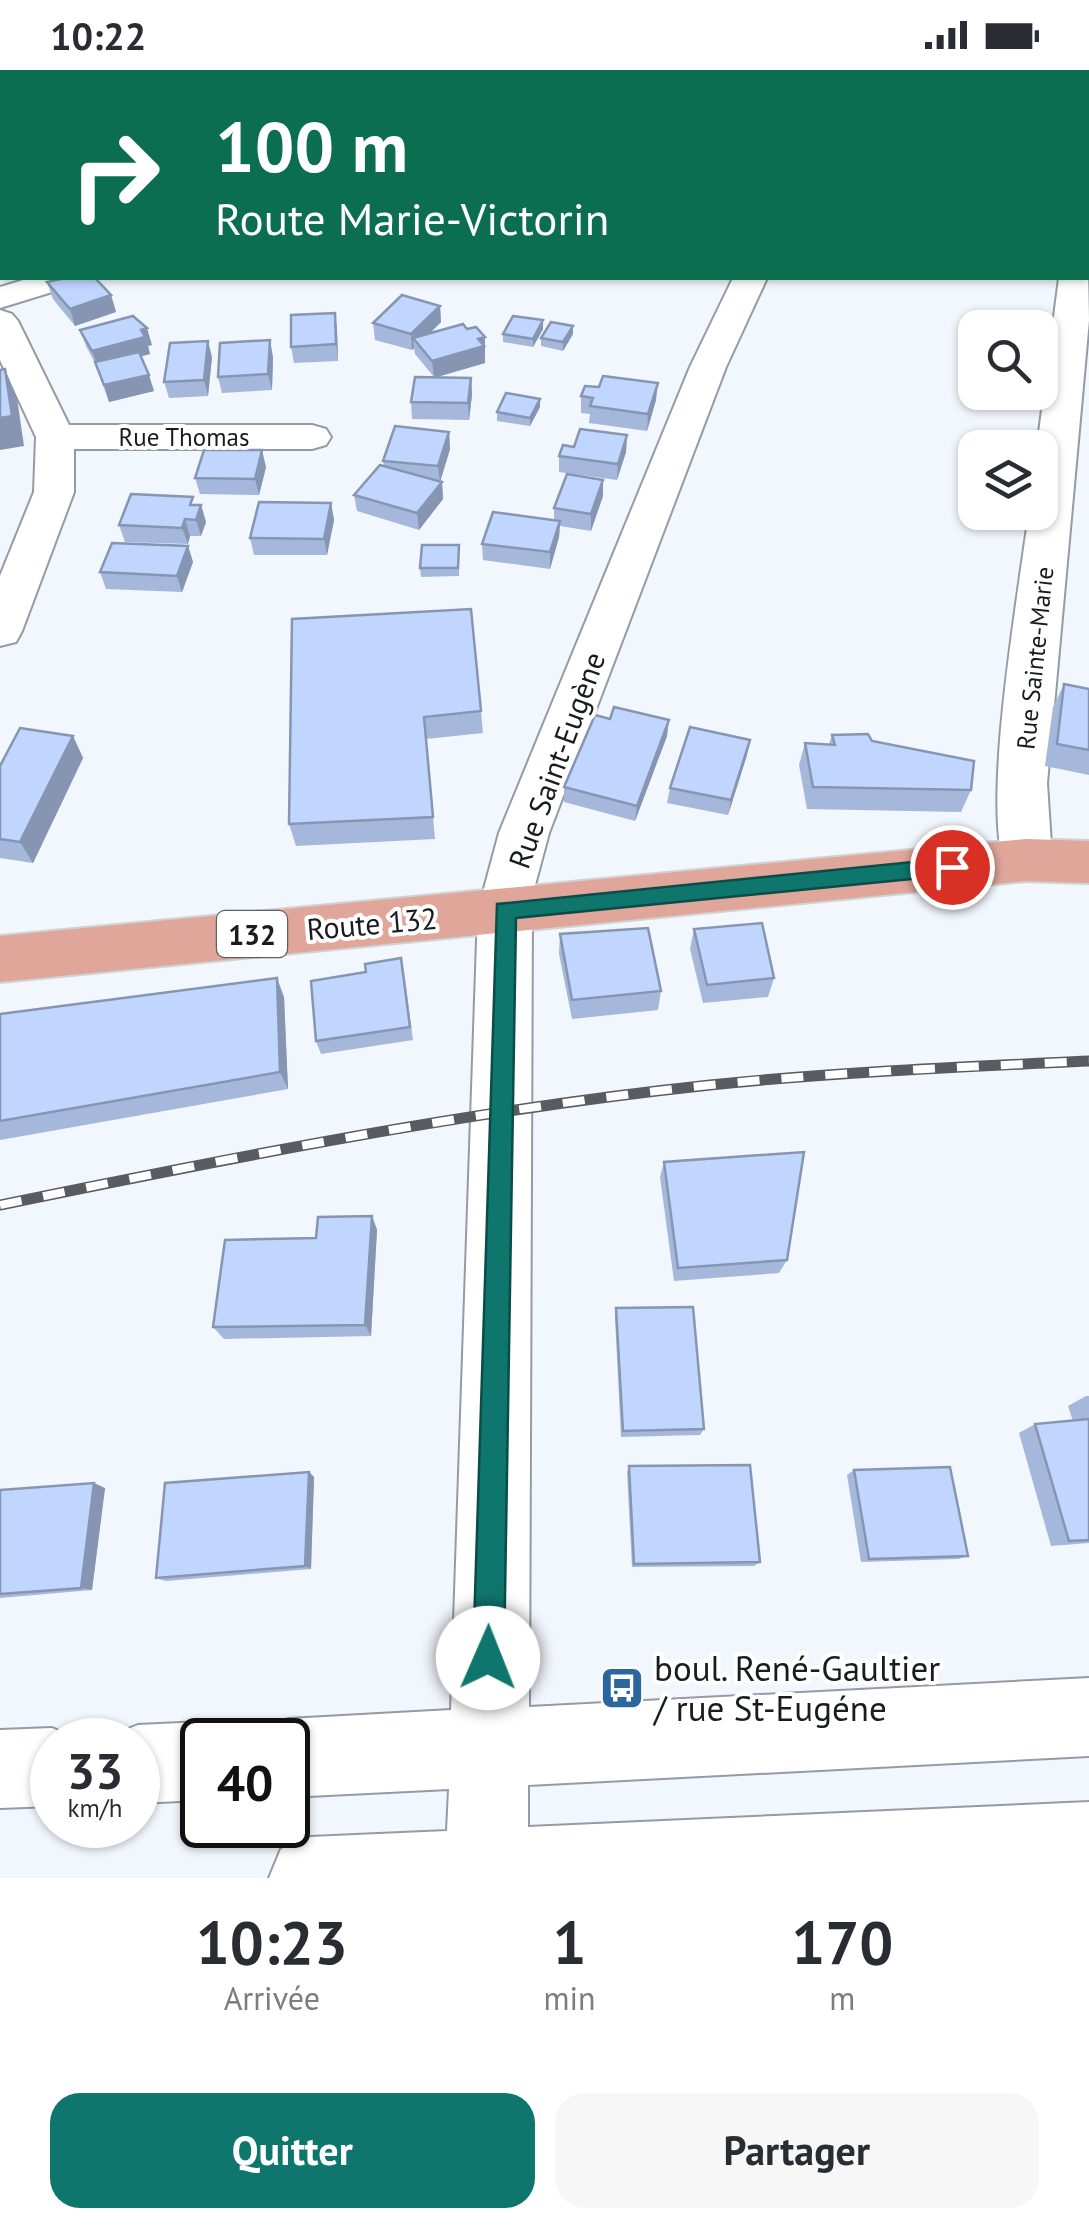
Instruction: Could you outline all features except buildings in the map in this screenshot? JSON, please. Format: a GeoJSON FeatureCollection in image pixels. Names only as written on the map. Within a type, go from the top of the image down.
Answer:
{"type":"FeatureCollection","features":[{"type":"Feature","properties":{"kind":"main road","name":"132"},"geometry":{"type":"LineString","coordinates":[[505,910],[1026,860],[1089,862]]}},
{"type":"Feature","properties":{"kind":"main road","name":"Route 132"},"geometry":{"type":"LineString","coordinates":[[0,958],[505,910]]}},
{"type":"Feature","properties":{"kind":"street"},"geometry":{"type":"LineString","coordinates":[[0,298],[57,280]]}},
{"type":"Feature","properties":{"kind":"street","name":"Rue Saint-Eugène"},"geometry":{"type":"LineString","coordinates":[[486,1871],[505,910],[524,833],[708,368],[749,280]]}},
{"type":"Feature","properties":{"kind":"street","name":"Rue Sainte-Marie"},"geometry":{"type":"LineString","coordinates":[[1026,860],[1022,783],[1028,707],[1076,280]]}},
{"type":"Feature","properties":{"kind":"street"},"geometry":{"type":"LineString","coordinates":[[0,321],[55,437],[54,492],[0,631]]}},
{"type":"Feature","properties":{"kind":"street","name":"Rue Thomas"},"geometry":{"type":"LineString","coordinates":[[55,437],[312,437]]}},
{"type":"Feature","properties":{"kind":"street"},"geometry":{"type":"LineString","coordinates":[[310,1757],[1089,1718]]}},
{"type":"Feature","properties":{"kind":"street"},"geometry":{"type":"LineString","coordinates":[[0,1769],[30,1768]]}},
{"type":"Feature","properties":{"kind":"street"},"geometry":{"type":"LineString","coordinates":[[310,1878],[1089,1843]]}},
{"type":"Feature","properties":{"kind":"railway"},"geometry":{"type":"LineString","coordinates":[[0,1205],[354,1136],[621,1095],[900,1070],[1089,1061]]}},
{"type":"Feature","properties":{"kind":"place","name":"boul. René-Gaultier / rue St-Eugéne"},"geometry":{"type":"Point","coordinates":[622,1688]}},
{"type":"Feature","properties":{"kind":"route"},"geometry":{"type":"LineString","coordinates":[[488,1658],[505,910],[952,867]]}}]}
